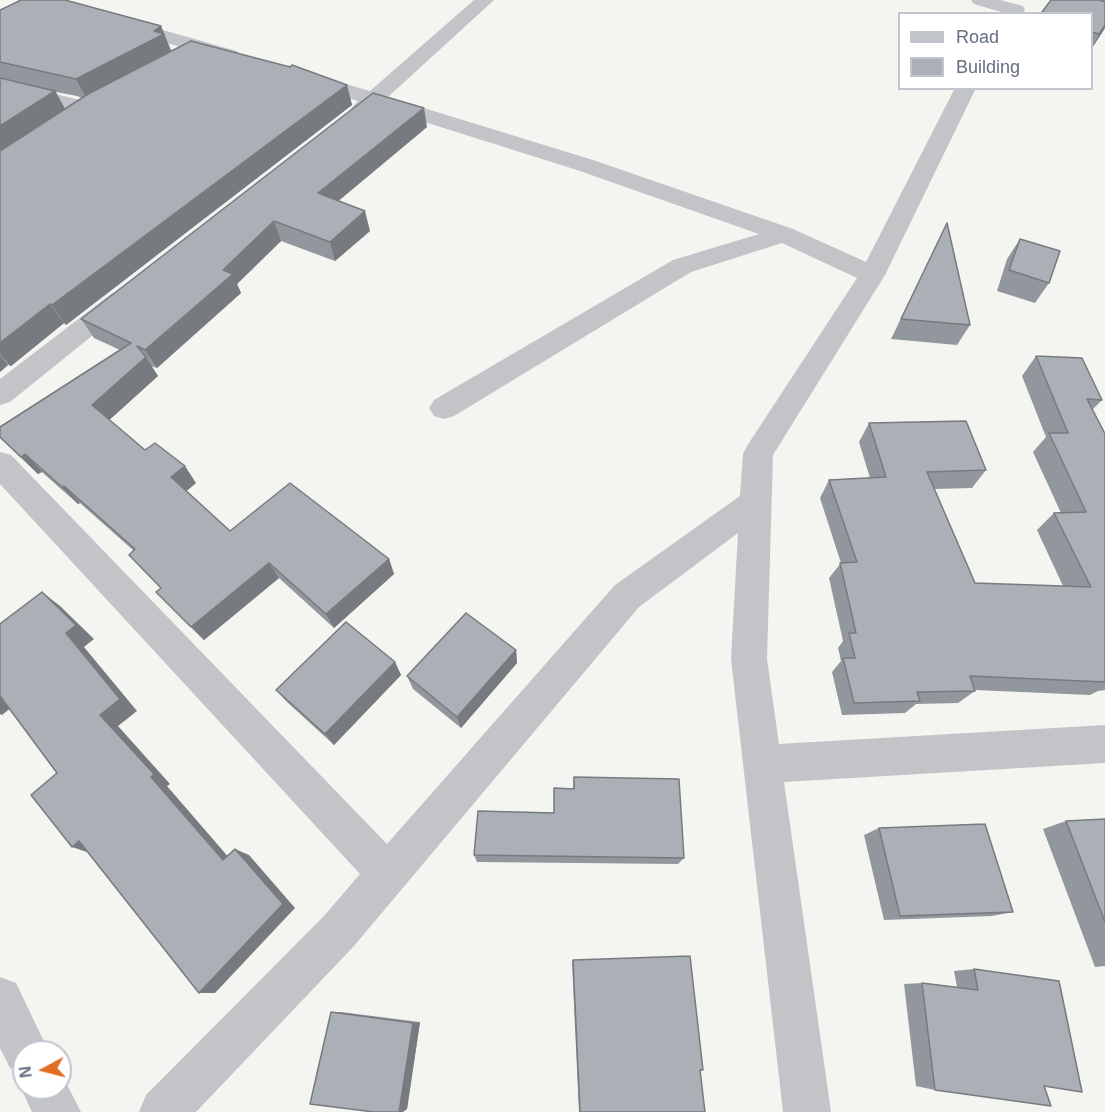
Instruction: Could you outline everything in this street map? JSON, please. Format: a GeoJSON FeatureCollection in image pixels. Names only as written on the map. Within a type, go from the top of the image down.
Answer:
{"type":"FeatureCollection","features":[{"type":"Feature","properties":{"kind":"street"},"geometry":{"type":"LineString","coordinates":[[347,121],[376,99],[485,0]]}},
{"type":"Feature","properties":{"kind":"street"},"geometry":{"type":"LineString","coordinates":[[980,0],[1017,8]]}},
{"type":"Feature","properties":{"kind":"street"},"geometry":{"type":"LineString","coordinates":[[101,19],[249,61]]}},
{"type":"Feature","properties":{"kind":"street"},"geometry":{"type":"LineString","coordinates":[[172,64],[204,47]]}},
{"type":"Feature","properties":{"kind":"street"},"geometry":{"type":"LineString","coordinates":[[284,71],[585,165],[784,234],[872,275]]}},
{"type":"Feature","properties":{"kind":"street"},"geometry":{"type":"LineString","coordinates":[[0,87],[90,108]]}},
{"type":"Feature","properties":{"kind":"street"},"geometry":{"type":"LineString","coordinates":[[807,1112],[749,659],[758,454],[872,275],[965,90]]}},
{"type":"Feature","properties":{"kind":"street"},"geometry":{"type":"LineString","coordinates":[[70,121],[111,97]]}},
{"type":"Feature","properties":{"kind":"street"},"geometry":{"type":"LineString","coordinates":[[444,408],[682,266],[784,234]]}},
{"type":"Feature","properties":{"kind":"street"},"geometry":{"type":"LineString","coordinates":[[0,394],[141,283]]}},
{"type":"Feature","properties":{"kind":"street"},"geometry":{"type":"LineString","coordinates":[[0,464],[389,875]]}},
{"type":"Feature","properties":{"kind":"street"},"geometry":{"type":"LineString","coordinates":[[164,1112],[339,931],[627,596],[756,502]]}},
{"type":"Feature","properties":{"kind":"street"},"geometry":{"type":"LineString","coordinates":[[762,764],[1105,744]]}},
{"type":"Feature","properties":{"kind":"street"},"geometry":{"type":"LineString","coordinates":[[0,999],[20,1040]]}},
{"type":"Feature","properties":{"kind":"building"},"geometry":{"type":"Polygon","coordinates":[[[21,0],[65,0],[161,26],[154,31],[164,34],[76,79],[0,62],[0,10],[21,0]]]}},
{"type":"Feature","properties":{"kind":"building"},"geometry":{"type":"Polygon","coordinates":[[[1051,0],[1100,0],[1105,2],[1105,25],[1099,34],[1093,32],[1093,12],[1042,12],[1051,0]]]}},
{"type":"Feature","properties":{"kind":"building"},"geometry":{"type":"Polygon","coordinates":[[[191,41],[290,67],[292,65],[347,85],[0,343],[0,151],[88,94],[191,41]]]}},
{"type":"Feature","properties":{"kind":"building"},"geometry":{"type":"Polygon","coordinates":[[[0,78],[55,91],[0,126],[0,78]]]}},
{"type":"Feature","properties":{"kind":"building"},"geometry":{"type":"Polygon","coordinates":[[[373,93],[424,108],[318,193],[365,211],[330,242],[274,221],[223,270],[233,274],[145,350],[137,346],[146,357],[92,405],[145,450],[155,443],[185,466],[171,477],[230,531],[290,483],[389,559],[326,614],[269,563],[191,627],[156,592],[161,588],[129,555],[135,549],[25,454],[21,457],[0,437],[0,427],[131,343],[81,319],[373,93]]]}},
{"type":"Feature","properties":{"kind":"building"},"geometry":{"type":"Polygon","coordinates":[[[947,223],[970,325],[901,319],[947,223]]]}},
{"type":"Feature","properties":{"kind":"building"},"geometry":{"type":"Polygon","coordinates":[[[1020,239],[1060,251],[1049,283],[1009,270],[1020,239]]]}},
{"type":"Feature","properties":{"kind":"building"},"geometry":{"type":"Polygon","coordinates":[[[1036,356],[1082,358],[1102,400],[1087,399],[1105,434],[1105,682],[970,676],[975,691],[917,692],[920,701],[854,703],[843,658],[855,658],[849,633],[856,633],[840,563],[857,562],[829,480],[886,477],[869,423],[966,421],[986,470],[927,472],[975,583],[1091,587],[1054,513],[1086,512],[1049,433],[1068,433],[1036,356]]]}},
{"type":"Feature","properties":{"kind":"building"},"geometry":{"type":"Polygon","coordinates":[[[42,592],[76,625],[66,633],[120,699],[100,715],[154,774],[151,777],[223,860],[235,849],[283,904],[199,993],[79,841],[72,847],[31,795],[57,773],[0,696],[0,624],[42,592]]]}},
{"type":"Feature","properties":{"kind":"building"},"geometry":{"type":"Polygon","coordinates":[[[466,613],[516,650],[457,717],[407,676],[466,613]]]}},
{"type":"Feature","properties":{"kind":"building"},"geometry":{"type":"Polygon","coordinates":[[[346,622],[395,662],[325,734],[276,690],[346,622]]]}},
{"type":"Feature","properties":{"kind":"building"},"geometry":{"type":"Polygon","coordinates":[[[574,777],[679,779],[684,858],[474,855],[478,811],[554,813],[554,788],[574,789],[574,777]]]}},
{"type":"Feature","properties":{"kind":"building"},"geometry":{"type":"Polygon","coordinates":[[[1105,819],[1105,922],[1066,821],[1105,819]]]}},
{"type":"Feature","properties":{"kind":"building"},"geometry":{"type":"Polygon","coordinates":[[[985,824],[1013,912],[900,916],[879,828],[985,824]]]}},
{"type":"Feature","properties":{"kind":"building"},"geometry":{"type":"Polygon","coordinates":[[[690,956],[703,1070],[700,1070],[705,1112],[580,1112],[573,960],[690,956]]]}},
{"type":"Feature","properties":{"kind":"building"},"geometry":{"type":"Polygon","coordinates":[[[974,969],[1059,981],[1082,1092],[1044,1086],[1051,1106],[935,1090],[922,983],[978,990],[974,969]]]}},
{"type":"Feature","properties":{"kind":"building"},"geometry":{"type":"Polygon","coordinates":[[[331,1012],[413,1023],[399,1112],[374,1112],[310,1104],[331,1012]]]}}]}
